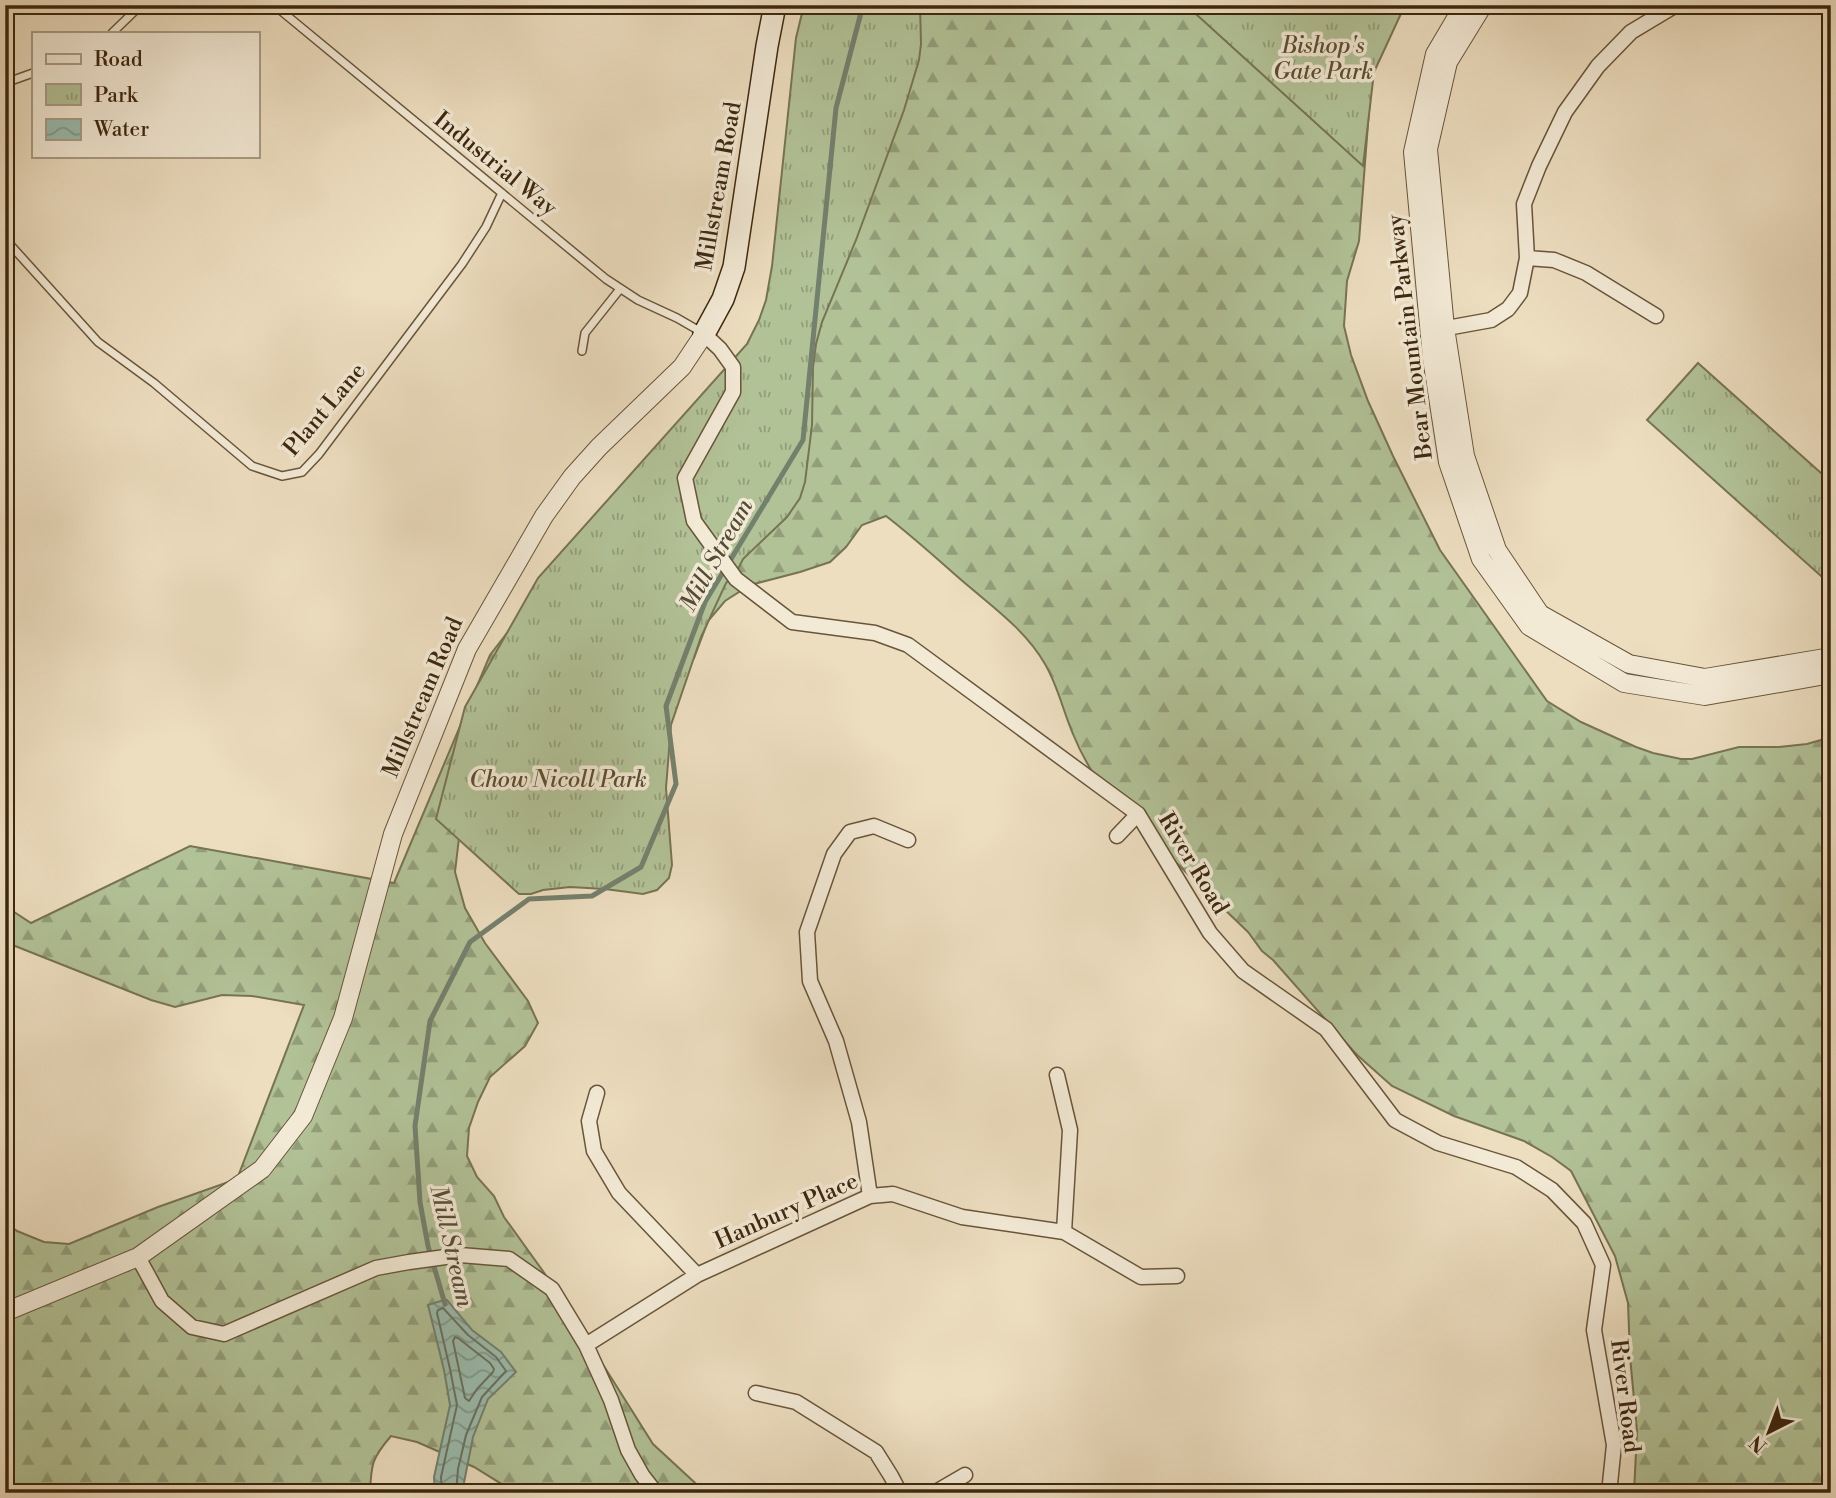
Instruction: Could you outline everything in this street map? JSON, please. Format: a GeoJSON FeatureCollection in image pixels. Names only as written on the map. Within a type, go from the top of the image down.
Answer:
{"type":"FeatureCollection","features":[{"type":"Feature","properties":{"kind":"main road","name":"Millstream Road"},"geometry":{"type":"LineString","coordinates":[[704,334],[723,299],[734,267],[775,5]]}},
{"type":"Feature","properties":{"kind":"street","name":"Bear Mountain Parkway"},"geometry":{"type":"LineString","coordinates":[[1464,5],[1436,54],[1413,152],[1437,329],[1465,456],[1497,550],[1540,614],[1629,664],[1705,678],[1831,657]]}},
{"type":"Feature","properties":{"kind":"street","name":"Bear Mountain Parkway"},"geometry":{"type":"LineString","coordinates":[[1483,5],[1448,62],[1428,149],[1437,329],[1432,358],[1448,462],[1480,559],[1529,626],[1624,683],[1705,696],[1831,674]]}},
{"type":"Feature","properties":{"kind":"street"},"geometry":{"type":"LineString","coordinates":[[1437,329],[1491,320],[1508,309],[1520,293],[1527,258],[1524,204],[1565,112],[1598,66],[1632,32],[1676,5]]}},
{"type":"Feature","properties":{"kind":"street"},"geometry":{"type":"LineString","coordinates":[[1527,258],[1554,260],[1586,273],[1656,316]]}},
{"type":"Feature","properties":{"kind":"street","name":"River Road"},"geometry":{"type":"LineString","coordinates":[[704,334],[720,349],[733,368],[733,392],[685,478],[694,521],[736,579],[792,622],[875,633],[908,645],[1138,814],[1210,933],[1244,971],[1325,1028],[1395,1120],[1437,1143],[1516,1167],[1552,1190],[1584,1223],[1603,1265],[1594,1330],[1614,1445],[1609,1493]]}},
{"type":"Feature","properties":{"kind":"street","name":"Millstream Road"},"geometry":{"type":"LineString","coordinates":[[5,1312],[138,1256],[262,1169],[303,1115],[343,1018],[393,834],[467,649],[544,516],[572,477],[599,447],[682,367],[704,334]]}},
{"type":"Feature","properties":{"kind":"street"},"geometry":{"type":"LineString","coordinates":[[1117,836],[1138,814]]}},
{"type":"Feature","properties":{"kind":"street"},"geometry":{"type":"LineString","coordinates":[[870,1196],[859,1122],[836,1041],[810,981],[807,932],[834,854],[850,832],[874,826],[908,841]]}},
{"type":"Feature","properties":{"kind":"street"},"geometry":{"type":"LineString","coordinates":[[1057,1075],[1070,1130],[1064,1232]]}},
{"type":"Feature","properties":{"kind":"street"},"geometry":{"type":"LineString","coordinates":[[597,1093],[589,1121],[593,1151],[619,1193],[697,1275]]}},
{"type":"Feature","properties":{"kind":"street","name":"Hanbury Place"},"geometry":{"type":"LineString","coordinates":[[586,1345],[697,1275],[870,1196],[893,1194],[962,1217],[1064,1232],[1141,1276],[1177,1276]]}},
{"type":"Feature","properties":{"kind":"street"},"geometry":{"type":"LineString","coordinates":[[138,1256],[162,1301],[192,1327],[224,1334],[376,1268],[460,1255],[509,1259],[552,1289],[586,1345],[611,1400],[628,1450],[656,1493]]}},
{"type":"Feature","properties":{"kind":"street"},"geometry":{"type":"LineString","coordinates":[[756,1392],[796,1402],[876,1452],[900,1493]]}},
{"type":"Feature","properties":{"kind":"street"},"geometry":{"type":"LineString","coordinates":[[934,1493],[965,1475]]}},
{"type":"Feature","properties":{"kind":"lane"},"geometry":{"type":"LineString","coordinates":[[113,32],[141,5]]}},
{"type":"Feature","properties":{"kind":"lane","name":"Industrial Way"},"geometry":{"type":"LineString","coordinates":[[274,5],[620,289],[704,334]]}},
{"type":"Feature","properties":{"kind":"lane"},"geometry":{"type":"LineString","coordinates":[[5,83],[32,73]]}},
{"type":"Feature","properties":{"kind":"lane","name":"Plant Lane"},"geometry":{"type":"LineString","coordinates":[[5,239],[98,342],[154,383],[252,466],[282,476],[302,472],[318,454],[462,264],[486,227],[502,193]]}},
{"type":"Feature","properties":{"kind":"lane"},"geometry":{"type":"LineString","coordinates":[[582,351],[585,333],[620,289]]}},
{"type":"Feature","properties":{"kind":"green space","name":"Chow Nicoll Park"},"geometry":{"type":"Polygon","coordinates":[[[804,5],[920,5],[921,44],[904,110],[856,240],[822,322],[816,344],[812,425],[805,482],[800,498],[787,517],[743,559],[726,583],[701,637],[671,725],[666,788],[672,865],[669,878],[657,890],[643,894],[570,887],[519,894],[436,819],[465,707],[538,578],[747,344],[759,320],[766,300],[772,266],[796,38],[804,5]]]}},
{"type":"Feature","properties":{"kind":"green space"},"geometry":{"type":"Polygon","coordinates":[[[842,5],[1343,5],[1371,85],[1359,241],[1347,281],[1344,326],[1351,355],[1368,401],[1440,550],[1547,701],[1581,722],[1636,747],[1681,759],[1692,759],[1739,747],[1807,744],[1831,737],[1831,1493],[1634,1493],[1637,1431],[1628,1303],[1615,1256],[1571,1171],[1524,1141],[1454,1116],[1392,1086],[1356,1054],[1262,951],[1248,932],[1113,802],[1081,752],[1050,672],[1037,651],[995,608],[886,516],[862,525],[846,547],[830,562],[750,585],[725,601],[708,621],[694,658],[677,680],[459,838],[455,872],[465,908],[485,943],[528,1001],[538,1023],[525,1046],[490,1077],[469,1128],[467,1156],[477,1177],[494,1196],[504,1217],[545,1274],[552,1289],[578,1325],[653,1444],[706,1493],[516,1493],[474,1467],[417,1442],[391,1436],[374,1462],[370,1493],[5,1493],[5,1222],[17,1231],[44,1242],[69,1244],[158,1207],[237,1179],[304,1005],[252,996],[222,995],[175,1007],[151,1000],[5,942],[5,906],[31,923],[190,846],[394,883],[490,655],[521,615],[752,389],[842,5]]]}},
{"type":"Feature","properties":{"kind":"green space","name":"Bishop's Gate Park"},"geometry":{"type":"Polygon","coordinates":[[[1186,5],[1405,5],[1374,72],[1363,166],[1186,5]]]}},
{"type":"Feature","properties":{"kind":"green space"},"geometry":{"type":"Polygon","coordinates":[[[1698,363],[1831,482],[1831,585],[1647,420],[1698,363]]]}},
{"type":"Feature","properties":{"kind":"water"},"geometry":{"type":"Polygon","coordinates":[[[447,1300],[472,1330],[501,1352],[516,1372],[488,1399],[473,1437],[462,1493],[435,1493],[434,1477],[450,1405],[428,1305],[447,1300]]]}},
{"type":"Feature","properties":{"kind":"waterway","name":"Mill Stream"},"geometry":{"type":"LineString","coordinates":[[445,1304],[428,1246],[420,1202],[415,1126],[430,1021],[470,942],[529,899],[592,896],[641,867],[676,784],[666,706],[705,602],[803,440],[836,108],[863,5]]}}]}
